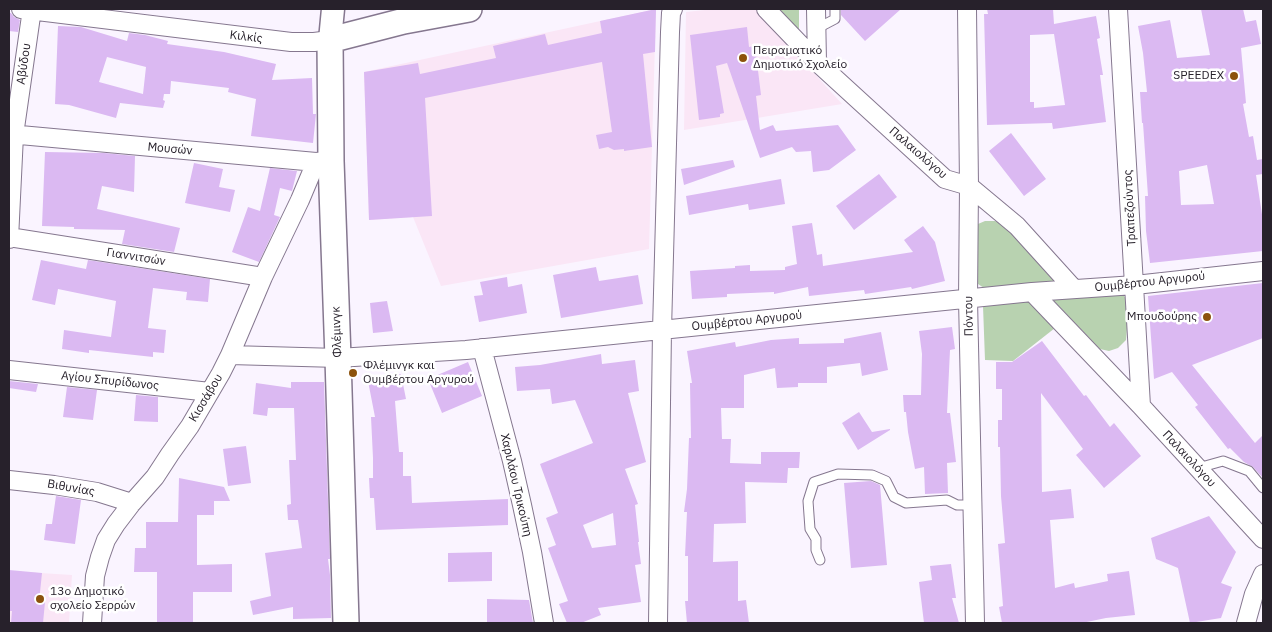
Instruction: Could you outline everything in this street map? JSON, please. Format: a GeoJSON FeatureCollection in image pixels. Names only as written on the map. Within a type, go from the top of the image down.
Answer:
{"type":"FeatureCollection","features":[{"type":"Feature","properties":{"kind":"main road","name":"Κιλκίς"},"geometry":{"type":"LineString","coordinates":[[330,40],[404,21],[469,9]]}},
{"type":"Feature","properties":{"kind":"main road","name":"Φλέμινγκ"},"geometry":{"type":"LineString","coordinates":[[330,40],[323,162],[338,358],[346,623]]}},
{"type":"Feature","properties":{"kind":"street","name":"Κιλκίς"},"geometry":{"type":"LineString","coordinates":[[28,9],[291,42],[330,40]]}},
{"type":"Feature","properties":{"kind":"street","name":"Αβύδου"},"geometry":{"type":"LineString","coordinates":[[9,238],[12,134],[28,9]]}},
{"type":"Feature","properties":{"kind":"street"},"geometry":{"type":"LineString","coordinates":[[330,40],[333,9]]}},
{"type":"Feature","properties":{"kind":"street"},"geometry":{"type":"LineString","coordinates":[[658,623],[662,330],[672,9]]}},
{"type":"Feature","properties":{"kind":"street","name":"Παλαιολόγου"},"geometry":{"type":"LineString","coordinates":[[766,9],[817,62],[945,179],[969,186],[1017,226],[1074,289]]}},
{"type":"Feature","properties":{"kind":"street"},"geometry":{"type":"LineString","coordinates":[[816,9],[817,62]]}},
{"type":"Feature","properties":{"kind":"street","name":"Πόντου"},"geometry":{"type":"LineString","coordinates":[[967,9],[968,300],[975,623]]}},
{"type":"Feature","properties":{"kind":"street","name":"Τραπεζούντος"},"geometry":{"type":"LineString","coordinates":[[1118,9],[1141,406]]}},
{"type":"Feature","properties":{"kind":"street","name":"Μουσών"},"geometry":{"type":"LineString","coordinates":[[12,134],[323,162]]}},
{"type":"Feature","properties":{"kind":"street","name":"Κισσάβου"},"geometry":{"type":"LineString","coordinates":[[92,623],[95,576],[102,549],[110,532],[155,477],[190,426],[210,392],[230,355],[263,277],[300,200],[323,162]]}},
{"type":"Feature","properties":{"kind":"street","name":"Γιαννιτσών"},"geometry":{"type":"LineString","coordinates":[[9,238],[263,277]]}},
{"type":"Feature","properties":{"kind":"street","name":"Ουμβέρτου Αργυρού"},"geometry":{"type":"LineString","coordinates":[[230,355],[338,358],[412,354],[968,300],[1032,292],[1134,285],[1263,271]]}},
{"type":"Feature","properties":{"kind":"street","name":"Παλαιολόγου"},"geometry":{"type":"LineString","coordinates":[[1032,292],[1262,535]]}},
{"type":"Feature","properties":{"kind":"street","name":"Χαριλάου Τρικούπη"},"geometry":{"type":"LineString","coordinates":[[482,348],[522,505],[544,623]]}},
{"type":"Feature","properties":{"kind":"street","name":"Αγίου Σπυρίδωνος"},"geometry":{"type":"LineString","coordinates":[[9,370],[210,392]]}},
{"type":"Feature","properties":{"kind":"street","name":"Βιθυνίας"},"geometry":{"type":"LineString","coordinates":[[9,480],[97,492],[132,503]]}},
{"type":"Feature","properties":{"kind":"street"},"geometry":{"type":"LineString","coordinates":[[1246,623],[1254,594],[1263,574]]}},
{"type":"Feature","properties":{"kind":"lane"},"geometry":{"type":"LineString","coordinates":[[816,29],[835,19],[835,9]]}},
{"type":"Feature","properties":{"kind":"lane"},"geometry":{"type":"LineString","coordinates":[[1198,468],[1223,461],[1248,471],[1263,488]]}},
{"type":"Feature","properties":{"kind":"lane"},"geometry":{"type":"LineString","coordinates":[[820,560],[816,550],[816,539],[810,529],[808,501],[814,482],[838,474],[872,475],[886,480],[894,497],[906,503],[947,500],[958,506],[973,505]]}},
{"type":"Feature","properties":{"kind":"shaded area"},"geometry":{"type":"Polygon","coordinates":[[[656,9],[649,249],[441,286],[413,217],[369,220],[364,72],[656,9]]]}},
{"type":"Feature","properties":{"kind":"shaded area","name":"Πειραματικό Δημοτικό Σχολείο"},"geometry":{"type":"Polygon","coordinates":[[[714,9],[756,9],[842,104],[684,130],[686,12],[714,9]]]}},
{"type":"Feature","properties":{"kind":"shaded area","name":"13ο Δημοτικό σχολείο Σερρών"},"geometry":{"type":"Polygon","coordinates":[[[9,571],[72,575],[69,623],[9,623],[9,571]]]}},
{"type":"Feature","properties":{"kind":"green space"},"geometry":{"type":"Polygon","coordinates":[[[775,9],[799,9],[799,35],[775,9]]]}},
{"type":"Feature","properties":{"kind":"green space"},"geometry":{"type":"Polygon","coordinates":[[[985,221],[995,221],[1002,224],[1054,280],[1052,284],[984,288],[978,284],[976,282],[977,228],[978,224],[985,221]]]}},
{"type":"Feature","properties":{"kind":"green space"},"geometry":{"type":"Polygon","coordinates":[[[1115,293],[1124,296],[1128,301],[1126,340],[1118,348],[1109,351],[1100,349],[1053,300],[1115,293]]]}},
{"type":"Feature","properties":{"kind":"green space"},"geometry":{"type":"Polygon","coordinates":[[[1030,301],[1055,328],[1013,361],[985,360],[983,306],[1030,301]]]}},
{"type":"Feature","properties":{"kind":"building"},"geometry":{"type":"Polygon","coordinates":[[[656,9],[655,52],[643,54],[652,147],[624,151],[624,149],[614,150],[608,147],[599,149],[596,135],[612,132],[602,62],[425,98],[432,216],[369,220],[364,72],[418,63],[420,74],[496,58],[493,46],[545,34],[548,45],[602,33],[600,21],[656,9]]]}},
{"type":"Feature","properties":{"kind":"building"},"geometry":{"type":"Polygon","coordinates":[[[841,9],[901,9],[865,41],[841,15],[841,9]]]}},
{"type":"Feature","properties":{"kind":"building"},"geometry":{"type":"Polygon","coordinates":[[[987,9],[1053,9],[1054,24],[1096,16],[1100,38],[1097,39],[1103,75],[1100,75],[1106,122],[1053,129],[1052,123],[987,125],[984,14],[988,14],[987,9]],[[1054,34],[1030,35],[1030,102],[1034,102],[1034,108],[1065,105],[1054,34]]]}},
{"type":"Feature","properties":{"kind":"building"},"geometry":{"type":"Polygon","coordinates":[[[1201,9],[1243,9],[1246,22],[1256,20],[1261,44],[1241,48],[1246,103],[1243,104],[1249,137],[1253,136],[1257,160],[1263,159],[1263,174],[1256,175],[1263,221],[1263,251],[1150,263],[1146,231],[1145,196],[1148,196],[1140,92],[1147,92],[1138,26],[1170,20],[1177,58],[1210,55],[1201,9]],[[1207,165],[1179,171],[1181,205],[1214,204],[1207,165]]]}},
{"type":"Feature","properties":{"kind":"building"},"geometry":{"type":"Polygon","coordinates":[[[9,13],[20,20],[18,32],[9,31],[9,13]]]}},
{"type":"Feature","properties":{"kind":"building"},"geometry":{"type":"Polygon","coordinates":[[[58,26],[81,27],[127,41],[129,33],[145,35],[168,41],[167,44],[224,52],[276,64],[272,80],[312,78],[313,114],[316,114],[313,143],[251,136],[256,99],[228,92],[229,88],[171,81],[170,94],[164,94],[163,108],[120,103],[116,118],[69,105],[55,104],[58,26]],[[107,57],[99,82],[143,94],[146,67],[107,57]]]}},
{"type":"Feature","properties":{"kind":"building"},"geometry":{"type":"Polygon","coordinates":[[[747,27],[749,47],[755,46],[761,95],[756,96],[760,130],[773,125],[776,131],[838,125],[856,150],[829,170],[813,172],[811,151],[796,152],[792,147],[760,158],[727,63],[716,66],[724,113],[720,114],[720,117],[699,120],[690,35],[747,27]]]}},
{"type":"Feature","properties":{"kind":"building"},"geometry":{"type":"Polygon","coordinates":[[[1011,133],[1046,179],[1024,196],[989,151],[1011,133]]]}},
{"type":"Feature","properties":{"kind":"building"},"geometry":{"type":"Polygon","coordinates":[[[45,152],[104,153],[135,156],[134,192],[102,186],[97,209],[180,228],[174,252],[122,244],[125,230],[42,226],[45,152]]]}},
{"type":"Feature","properties":{"kind":"building"},"geometry":{"type":"Polygon","coordinates":[[[733,160],[735,167],[684,185],[681,169],[733,160]]]}},
{"type":"Feature","properties":{"kind":"building"},"geometry":{"type":"Polygon","coordinates":[[[194,163],[223,169],[219,187],[235,190],[230,212],[185,203],[194,163]]]}},
{"type":"Feature","properties":{"kind":"building"},"geometry":{"type":"Polygon","coordinates":[[[270,168],[297,171],[292,191],[280,188],[274,215],[280,217],[259,262],[232,252],[248,207],[260,211],[270,168]]]}},
{"type":"Feature","properties":{"kind":"building"},"geometry":{"type":"Polygon","coordinates":[[[879,174],[897,197],[854,230],[836,206],[879,174]]]}},
{"type":"Feature","properties":{"kind":"building"},"geometry":{"type":"Polygon","coordinates":[[[781,179],[785,204],[749,210],[748,204],[689,215],[686,196],[781,179]]]}},
{"type":"Feature","properties":{"kind":"building"},"geometry":{"type":"Polygon","coordinates":[[[812,223],[817,255],[822,254],[823,266],[913,252],[904,240],[923,226],[935,242],[945,281],[912,289],[911,287],[865,294],[864,290],[809,296],[808,287],[774,294],[774,292],[727,294],[727,297],[692,299],[690,271],[750,265],[750,271],[785,270],[785,267],[797,264],[792,226],[812,223]]]}},
{"type":"Feature","properties":{"kind":"building"},"geometry":{"type":"Polygon","coordinates":[[[41,260],[86,269],[88,260],[210,279],[208,302],[186,300],[187,292],[153,288],[148,328],[166,330],[164,353],[153,352],[153,357],[89,350],[89,353],[62,349],[64,330],[111,337],[116,301],[58,289],[55,305],[32,300],[41,260]]]}},
{"type":"Feature","properties":{"kind":"building"},"geometry":{"type":"Polygon","coordinates":[[[596,267],[599,281],[638,275],[643,304],[561,318],[553,275],[596,267]]]}},
{"type":"Feature","properties":{"kind":"building"},"geometry":{"type":"Polygon","coordinates":[[[507,277],[508,287],[522,284],[527,313],[479,322],[474,296],[483,295],[480,282],[507,277]]]}},
{"type":"Feature","properties":{"kind":"building","name":"Μπουδούρης"},"geometry":{"type":"Polygon","coordinates":[[[1263,283],[1263,338],[1192,365],[1255,443],[1263,435],[1263,478],[1253,467],[1244,462],[1230,448],[1228,449],[1195,407],[1198,405],[1172,372],[1154,379],[1148,296],[1263,283]]]}},
{"type":"Feature","properties":{"kind":"building"},"geometry":{"type":"Polygon","coordinates":[[[387,301],[393,331],[373,333],[370,303],[387,301]]]}},
{"type":"Feature","properties":{"kind":"building"},"geometry":{"type":"Polygon","coordinates":[[[952,327],[955,349],[950,350],[947,413],[950,413],[956,462],[947,463],[948,493],[925,494],[924,467],[915,469],[906,412],[904,412],[903,395],[921,395],[922,354],[919,331],[952,327]]]}},
{"type":"Feature","properties":{"kind":"building"},"geometry":{"type":"Polygon","coordinates":[[[881,332],[888,370],[862,376],[860,363],[827,367],[827,383],[798,383],[798,387],[777,388],[775,368],[744,375],[744,408],[721,408],[722,439],[731,439],[730,463],[761,464],[761,452],[800,452],[799,468],[788,468],[787,483],[745,482],[746,523],[714,524],[713,562],[738,561],[738,601],[746,600],[749,623],[687,623],[685,601],[688,601],[688,556],[685,556],[687,512],[684,512],[689,438],[691,438],[690,383],[692,383],[687,351],[735,342],[736,347],[771,340],[799,338],[799,344],[844,343],[844,339],[881,332]]]}},
{"type":"Feature","properties":{"kind":"building"},"geometry":{"type":"Polygon","coordinates":[[[1042,341],[1110,427],[1114,423],[1141,456],[1104,488],[1076,455],[1083,449],[1041,393],[1042,492],[1071,489],[1074,518],[1050,520],[1055,588],[1074,583],[1075,588],[1108,581],[1107,574],[1129,571],[1135,615],[1082,623],[1002,623],[999,607],[1003,606],[998,544],[1005,543],[1001,496],[1000,447],[998,447],[998,420],[1002,420],[1002,389],[996,389],[996,362],[1012,362],[1042,341]]]}},
{"type":"Feature","properties":{"kind":"building"},"geometry":{"type":"Polygon","coordinates":[[[601,354],[602,364],[635,360],[639,391],[628,393],[646,462],[625,469],[638,504],[635,505],[641,564],[635,565],[641,602],[598,608],[601,615],[581,623],[567,623],[559,604],[568,601],[548,548],[556,545],[546,518],[558,513],[540,464],[593,443],[575,400],[552,404],[550,389],[517,391],[515,367],[540,365],[601,354]],[[613,513],[583,525],[592,548],[616,545],[613,513]]]}},
{"type":"Feature","properties":{"kind":"building"},"geometry":{"type":"Polygon","coordinates":[[[468,362],[482,396],[442,413],[428,379],[468,362]]]}},
{"type":"Feature","properties":{"kind":"building"},"geometry":{"type":"Polygon","coordinates":[[[401,374],[406,399],[395,401],[399,452],[403,452],[403,476],[411,476],[412,503],[508,499],[508,525],[376,530],[374,498],[370,498],[369,478],[373,478],[371,417],[375,417],[368,381],[401,374]]]}},
{"type":"Feature","properties":{"kind":"building"},"geometry":{"type":"Polygon","coordinates":[[[9,381],[38,384],[36,392],[9,388],[9,381]]]}},
{"type":"Feature","properties":{"kind":"building"},"geometry":{"type":"Polygon","coordinates":[[[291,382],[324,382],[331,618],[293,619],[293,607],[253,615],[250,601],[271,596],[265,553],[302,548],[298,520],[288,520],[287,505],[291,504],[289,460],[296,460],[294,408],[268,408],[267,416],[253,414],[256,383],[291,388],[291,382]]]}},
{"type":"Feature","properties":{"kind":"building"},"geometry":{"type":"Polygon","coordinates":[[[67,387],[97,390],[93,420],[63,417],[67,387]]]}},
{"type":"Feature","properties":{"kind":"building"},"geometry":{"type":"Polygon","coordinates":[[[136,395],[158,397],[158,422],[134,421],[136,395]]]}},
{"type":"Feature","properties":{"kind":"building"},"geometry":{"type":"Polygon","coordinates":[[[859,412],[872,432],[890,430],[858,450],[842,423],[859,412]]]}},
{"type":"Feature","properties":{"kind":"building"},"geometry":{"type":"Polygon","coordinates":[[[246,446],[251,483],[228,486],[223,449],[246,446]]]}},
{"type":"Feature","properties":{"kind":"building"},"geometry":{"type":"Polygon","coordinates":[[[179,478],[224,487],[230,501],[214,501],[214,515],[197,515],[197,565],[232,564],[232,592],[193,592],[193,623],[157,623],[157,572],[134,572],[135,548],[146,548],[146,522],[178,522],[179,478]]]}},
{"type":"Feature","properties":{"kind":"building"},"geometry":{"type":"Polygon","coordinates":[[[871,481],[880,485],[887,565],[851,568],[844,483],[871,481]]]}},
{"type":"Feature","properties":{"kind":"building"},"geometry":{"type":"Polygon","coordinates":[[[56,496],[81,500],[75,544],[44,540],[46,524],[52,524],[56,496]]]}},
{"type":"Feature","properties":{"kind":"building"},"geometry":{"type":"Polygon","coordinates":[[[1209,516],[1236,552],[1221,583],[1232,587],[1221,618],[1190,623],[1178,568],[1156,559],[1151,538],[1209,516]]]}},
{"type":"Feature","properties":{"kind":"building"},"geometry":{"type":"Polygon","coordinates":[[[492,552],[492,581],[448,582],[448,553],[492,552]]]}},
{"type":"Feature","properties":{"kind":"building"},"geometry":{"type":"Polygon","coordinates":[[[951,564],[956,598],[952,598],[959,623],[924,623],[919,582],[932,580],[930,566],[951,564]]]}},
{"type":"Feature","properties":{"kind":"building","name":"13ο Δημοτικό σχολείο Σερρών"},"geometry":{"type":"Polygon","coordinates":[[[9,570],[42,573],[39,602],[45,602],[43,623],[11,623],[12,611],[9,611],[9,570]]]}},
{"type":"Feature","properties":{"kind":"building"},"geometry":{"type":"Polygon","coordinates":[[[487,599],[529,600],[533,623],[487,623],[487,599]]]}},
{"type":"Feature","properties":{"kind":"place","name":"Πειραματικό Δημοτικό Σχολείο"},"geometry":{"type":"Point","coordinates":[743,58]}},
{"type":"Feature","properties":{"kind":"place","name":"SPEEDEX"},"geometry":{"type":"Point","coordinates":[1234,76]}},
{"type":"Feature","properties":{"kind":"place","name":"Μπουδούρης"},"geometry":{"type":"Point","coordinates":[1207,317]}},
{"type":"Feature","properties":{"kind":"place","name":"Φλέμινγκ και Ουμβέρτου Αργυρού"},"geometry":{"type":"Point","coordinates":[353,373]}},
{"type":"Feature","properties":{"kind":"place","name":"13ο Δημοτικό σχολείο Σερρών"},"geometry":{"type":"Point","coordinates":[40,599]}}]}
